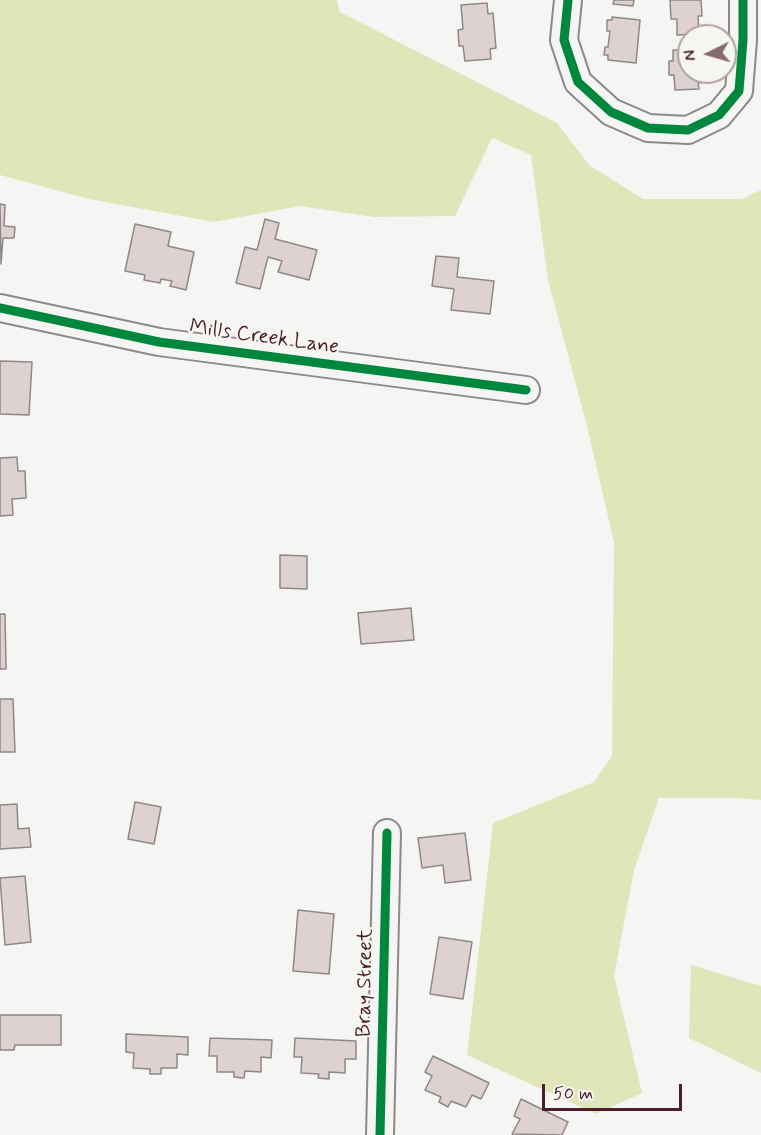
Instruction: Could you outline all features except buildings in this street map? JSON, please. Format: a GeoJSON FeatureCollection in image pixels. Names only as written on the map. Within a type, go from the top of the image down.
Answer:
{"type":"FeatureCollection","features":[{"type":"Feature","properties":{"kind":"street"},"geometry":{"type":"LineString","coordinates":[[568,0],[564,40],[578,82],[611,112],[648,128],[688,130],[719,115],[739,91],[743,0]]}},
{"type":"Feature","properties":{"kind":"street","name":"Mills Creek Lane"},"geometry":{"type":"LineString","coordinates":[[0,308],[159,342],[526,390]]}},
{"type":"Feature","properties":{"kind":"street","name":"Bray Street"},"geometry":{"type":"LineString","coordinates":[[380,1135],[387,833]]}},
{"type":"Feature","properties":{"kind":"green space"},"geometry":{"type":"Polygon","coordinates":[[[0,0],[337,0],[340,12],[557,123],[589,165],[643,199],[742,199],[761,190],[761,800],[659,798],[634,870],[614,976],[642,1093],[596,1114],[467,1055],[493,823],[594,782],[612,756],[614,542],[587,426],[548,280],[531,155],[492,138],[455,216],[374,217],[300,206],[214,222],[89,199],[0,175],[0,0]]]}},
{"type":"Feature","properties":{"kind":"green space"},"geometry":{"type":"Polygon","coordinates":[[[691,965],[761,986],[761,1073],[689,1038],[691,965]]]}},
{"type":"Feature","properties":{"kind":"cycle path"},"geometry":{"type":"LineString","coordinates":[[568,0],[564,40],[578,82],[611,112],[648,128],[688,130],[719,115],[739,91],[743,0]]}},
{"type":"Feature","properties":{"kind":"cycle path"},"geometry":{"type":"LineString","coordinates":[[0,308],[159,342],[526,390]]}},
{"type":"Feature","properties":{"kind":"cycle path"},"geometry":{"type":"LineString","coordinates":[[380,1135],[387,833]]}}]}
